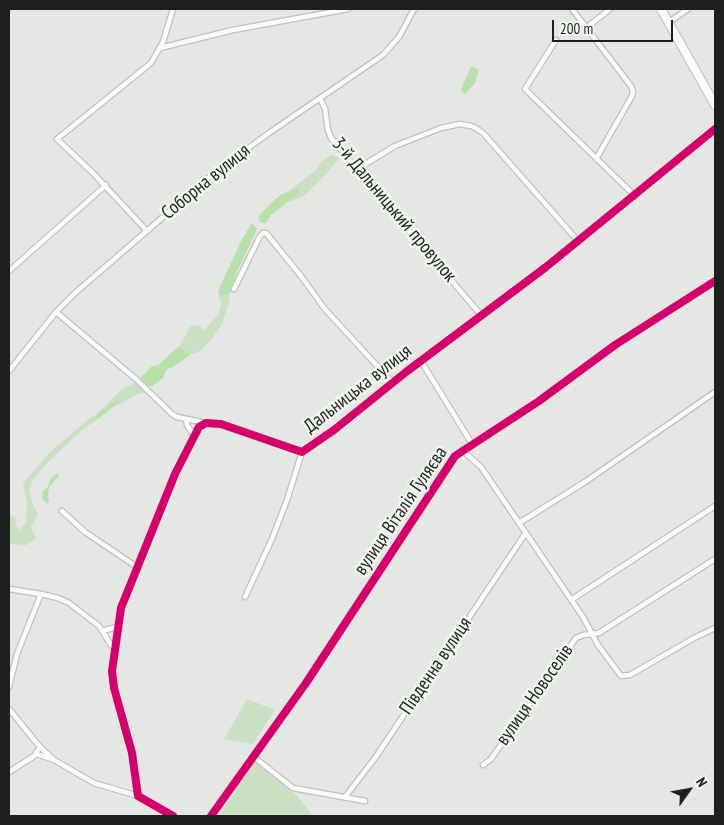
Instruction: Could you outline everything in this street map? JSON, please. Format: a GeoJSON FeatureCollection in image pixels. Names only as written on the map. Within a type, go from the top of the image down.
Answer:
{"type":"FeatureCollection","features":[{"type":"Feature","properties":{"kind":"highway"},"geometry":{"type":"LineString","coordinates":[[661,9],[715,105]]}},
{"type":"Feature","properties":{"kind":"street"},"geometry":{"type":"LineString","coordinates":[[147,230],[106,185],[57,139],[151,63],[160,48],[173,9]]}},
{"type":"Feature","properties":{"kind":"street"},"geometry":{"type":"LineString","coordinates":[[160,48],[233,30],[348,9]]}},
{"type":"Feature","properties":{"kind":"street","name":"Соборна вулиця"},"geometry":{"type":"LineString","coordinates":[[9,371],[56,312],[90,279],[220,168],[372,64],[388,51],[399,37],[414,9]]}},
{"type":"Feature","properties":{"kind":"street"},"geometry":{"type":"LineString","coordinates":[[572,9],[633,91],[632,96],[596,159]]}},
{"type":"Feature","properties":{"kind":"street"},"geometry":{"type":"LineString","coordinates":[[586,28],[610,9]]}},
{"type":"Feature","properties":{"kind":"street"},"geometry":{"type":"LineString","coordinates":[[669,22],[688,9]]}},
{"type":"Feature","properties":{"kind":"street"},"geometry":{"type":"LineString","coordinates":[[556,40],[525,89],[635,196]]}},
{"type":"Feature","properties":{"kind":"street","name":"3-й Дальницький провулок"},"geometry":{"type":"LineString","coordinates":[[320,98],[329,134],[481,315]]}},
{"type":"Feature","properties":{"kind":"street"},"geometry":{"type":"LineString","coordinates":[[357,169],[395,146],[441,128],[460,124],[472,126],[484,134],[578,241]]}},
{"type":"Feature","properties":{"kind":"street","name":"Дальницька вулиця"},"geometry":{"type":"LineString","coordinates":[[56,312],[137,380],[172,414],[186,419],[221,424],[302,452],[328,434],[392,382],[539,273],[715,129]]}},
{"type":"Feature","properties":{"kind":"street"},"geometry":{"type":"LineString","coordinates":[[9,271],[106,185]]}},
{"type":"Feature","properties":{"kind":"street"},"geometry":{"type":"LineString","coordinates":[[234,289],[260,236],[266,233],[324,308],[392,382]]}},
{"type":"Feature","properties":{"kind":"street","name":"вулиця Віталія Гуляєва"},"geometry":{"type":"LineString","coordinates":[[212,816],[306,683],[455,456],[539,402],[616,346],[715,281]]}},
{"type":"Feature","properties":{"kind":"street"},"geometry":{"type":"LineString","coordinates":[[421,361],[472,444]]}},
{"type":"Feature","properties":{"kind":"street"},"geometry":{"type":"LineString","coordinates":[[519,523],[585,482],[715,392]]}},
{"type":"Feature","properties":{"kind":"street"},"geometry":{"type":"LineString","coordinates":[[186,419],[187,425],[194,435]]}},
{"type":"Feature","properties":{"kind":"street"},"geometry":{"type":"LineString","coordinates":[[138,796],[132,752],[113,681],[115,648],[121,608],[175,474],[194,435],[199,427],[206,423]]}},
{"type":"Feature","properties":{"kind":"street"},"geometry":{"type":"LineString","coordinates":[[462,450],[481,467],[525,534],[584,617],[598,645],[621,676],[630,675],[715,628]]}},
{"type":"Feature","properties":{"kind":"street"},"geometry":{"type":"LineString","coordinates":[[245,597],[278,523],[302,452]]}},
{"type":"Feature","properties":{"kind":"street"},"geometry":{"type":"LineString","coordinates":[[571,600],[715,506]]}},
{"type":"Feature","properties":{"kind":"street"},"geometry":{"type":"LineString","coordinates":[[62,511],[85,532],[137,567]]}},
{"type":"Feature","properties":{"kind":"street","name":"Південна вулиця"},"geometry":{"type":"LineString","coordinates":[[345,797],[375,758],[525,534]]}},
{"type":"Feature","properties":{"kind":"street","name":"вулиця Новоселів"},"geometry":{"type":"LineString","coordinates":[[483,765],[490,759],[573,641],[583,635],[599,633],[715,559]]}},
{"type":"Feature","properties":{"kind":"street"},"geometry":{"type":"LineString","coordinates":[[9,588],[58,598],[69,603],[90,618],[115,648]]}},
{"type":"Feature","properties":{"kind":"street"},"geometry":{"type":"LineString","coordinates":[[9,688],[17,654],[41,594]]}},
{"type":"Feature","properties":{"kind":"street"},"geometry":{"type":"LineString","coordinates":[[102,631],[118,627]]}},
{"type":"Feature","properties":{"kind":"street"},"geometry":{"type":"LineString","coordinates":[[9,709],[40,748],[54,760],[94,783],[138,796],[173,816]]}},
{"type":"Feature","properties":{"kind":"street"},"geometry":{"type":"LineString","coordinates":[[9,772],[36,754],[40,748]]}},
{"type":"Feature","properties":{"kind":"street"},"geometry":{"type":"LineString","coordinates":[[36,754],[54,760]]}},
{"type":"Feature","properties":{"kind":"street"},"geometry":{"type":"LineString","coordinates":[[254,757],[293,788],[365,801]]}},
{"type":"Feature","properties":{"kind":"shaded area"},"geometry":{"type":"Polygon","coordinates":[[[471,66],[479,70],[475,83],[465,94],[461,90],[471,66]]]}},
{"type":"Feature","properties":{"kind":"shaded area"},"geometry":{"type":"Polygon","coordinates":[[[331,155],[339,158],[327,173],[305,195],[289,202],[298,194],[300,187],[289,191],[316,170],[321,162],[331,155]]]}},
{"type":"Feature","properties":{"kind":"shaded area"},"geometry":{"type":"Polygon","coordinates":[[[300,187],[298,194],[271,215],[266,223],[261,223],[258,217],[271,203],[282,194],[300,187]]]}},
{"type":"Feature","properties":{"kind":"shaded area"},"geometry":{"type":"Polygon","coordinates":[[[252,223],[257,229],[236,274],[230,294],[220,297],[218,291],[242,239],[252,223]]]}},
{"type":"Feature","properties":{"kind":"shaded area"},"geometry":{"type":"Polygon","coordinates":[[[230,295],[222,324],[211,340],[200,351],[190,355],[179,346],[191,326],[198,325],[204,330],[218,315],[222,302],[219,300],[220,297],[230,295]]]}},
{"type":"Feature","properties":{"kind":"shaded area"},"geometry":{"type":"Polygon","coordinates":[[[179,346],[190,355],[167,369],[163,378],[152,386],[147,386],[140,378],[152,366],[158,365],[179,346]]]}},
{"type":"Feature","properties":{"kind":"shaded area"},"geometry":{"type":"Polygon","coordinates":[[[134,383],[139,385],[146,393],[140,393],[116,406],[120,401],[117,399],[98,413],[120,391],[134,383]]]}},
{"type":"Feature","properties":{"kind":"shaded area"},"geometry":{"type":"Polygon","coordinates":[[[117,399],[121,401],[98,419],[95,416],[98,413],[117,399]]]}},
{"type":"Feature","properties":{"kind":"shaded area"},"geometry":{"type":"Polygon","coordinates":[[[95,416],[98,419],[82,430],[46,464],[32,481],[29,491],[38,514],[31,527],[36,539],[26,545],[9,544],[9,515],[15,517],[16,526],[19,530],[26,523],[27,502],[23,483],[49,453],[95,416]]]}},
{"type":"Feature","properties":{"kind":"shaded area"},"geometry":{"type":"Polygon","coordinates":[[[57,473],[59,476],[49,487],[49,502],[47,504],[42,499],[43,491],[48,487],[50,479],[57,473]]]}},
{"type":"Feature","properties":{"kind":"shaded area"},"geometry":{"type":"Polygon","coordinates":[[[247,699],[275,710],[253,744],[224,739],[247,699]]]}},
{"type":"Feature","properties":{"kind":"shaded area"},"geometry":{"type":"Polygon","coordinates":[[[255,761],[296,795],[311,813],[308,816],[219,816],[255,761]]]}},
{"type":"Feature","properties":{"kind":"cycle path"},"geometry":{"type":"LineString","coordinates":[[173,816],[138,796],[132,753],[114,688],[112,671],[121,608],[175,474],[199,427],[206,423],[221,424],[302,452],[334,430],[406,372],[546,267],[715,129]]}},
{"type":"Feature","properties":{"kind":"cycle path"},"geometry":{"type":"LineString","coordinates":[[211,816],[306,683],[455,456],[539,401],[615,345],[715,281]]}}]}
